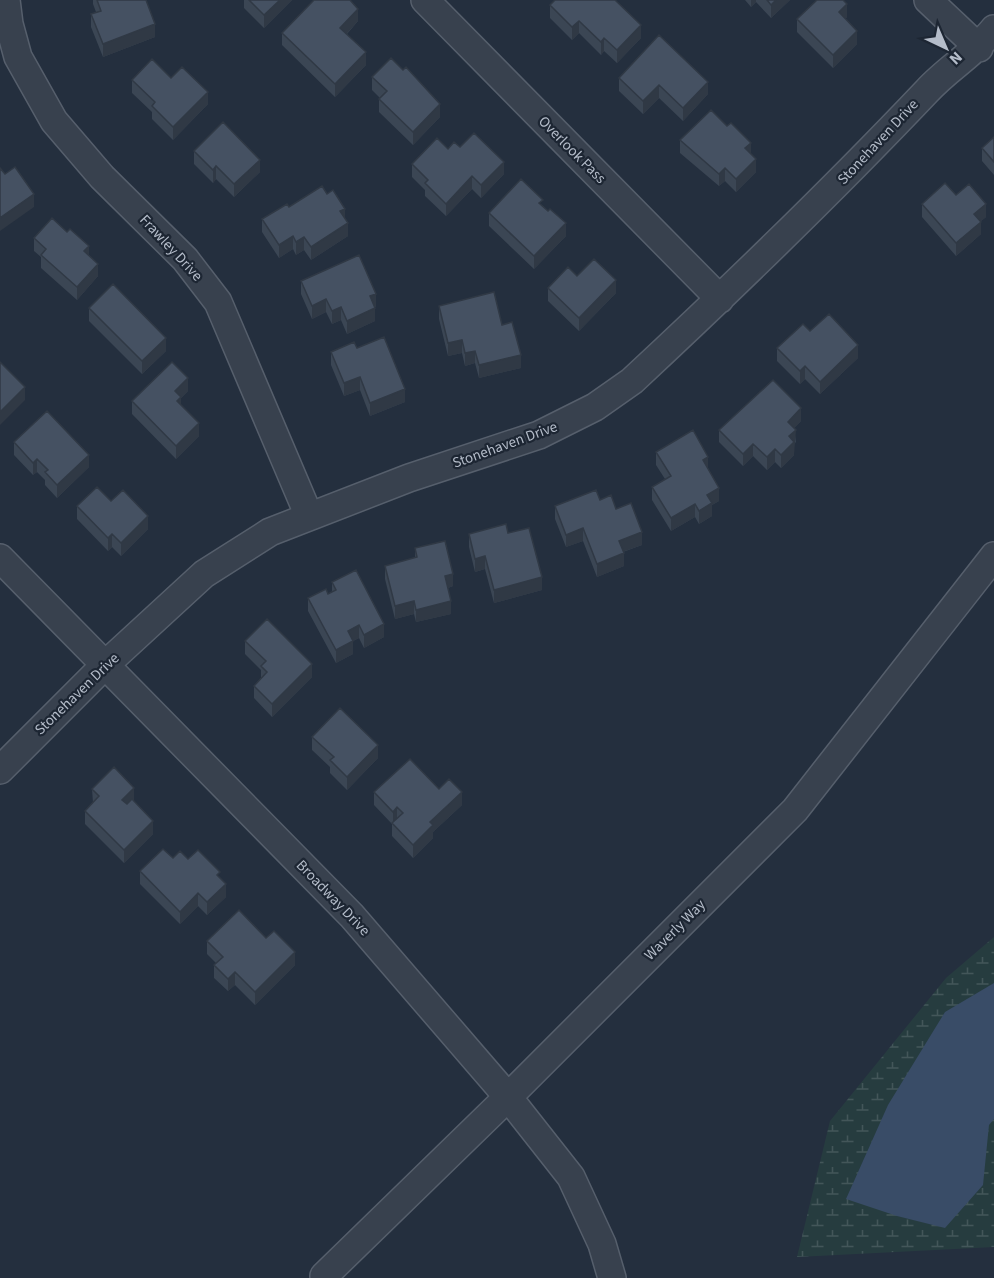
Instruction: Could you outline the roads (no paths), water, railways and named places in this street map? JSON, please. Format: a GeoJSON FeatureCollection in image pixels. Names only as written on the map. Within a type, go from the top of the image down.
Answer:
{"type":"FeatureCollection","features":[{"type":"Feature","properties":{"kind":"street","name":"Overlook Pass"},"geometry":{"type":"LineString","coordinates":[[425,0],[720,299]]}},
{"type":"Feature","properties":{"kind":"street"},"geometry":{"type":"LineString","coordinates":[[928,0],[987,39]]}},
{"type":"Feature","properties":{"kind":"street","name":"Frawley Drive"},"geometry":{"type":"LineString","coordinates":[[4,3],[18,57],[54,121],[102,177],[185,259],[218,302],[309,516]]}},
{"type":"Feature","properties":{"kind":"street","name":"Stonehaven Drive"},"geometry":{"type":"LineString","coordinates":[[0,770],[105,665],[204,574],[270,531],[409,478],[540,435],[566,423],[632,381],[835,188],[941,76],[987,39]]}},
{"type":"Feature","properties":{"kind":"street","name":"Waverly Way"},"geometry":{"type":"LineString","coordinates":[[324,1276],[508,1097],[795,810],[994,556]]}},
{"type":"Feature","properties":{"kind":"street","name":"Broadway Drive"},"geometry":{"type":"LineString","coordinates":[[0,558],[352,916],[508,1097],[571,1177],[602,1244],[612,1278]]}},
{"type":"Feature","properties":{"kind":"water"},"geometry":{"type":"Polygon","coordinates":[[[994,983],[994,1119],[989,1125],[983,1185],[945,1228],[897,1216],[846,1199],[888,1105],[945,1012],[994,983]]]}}]}
